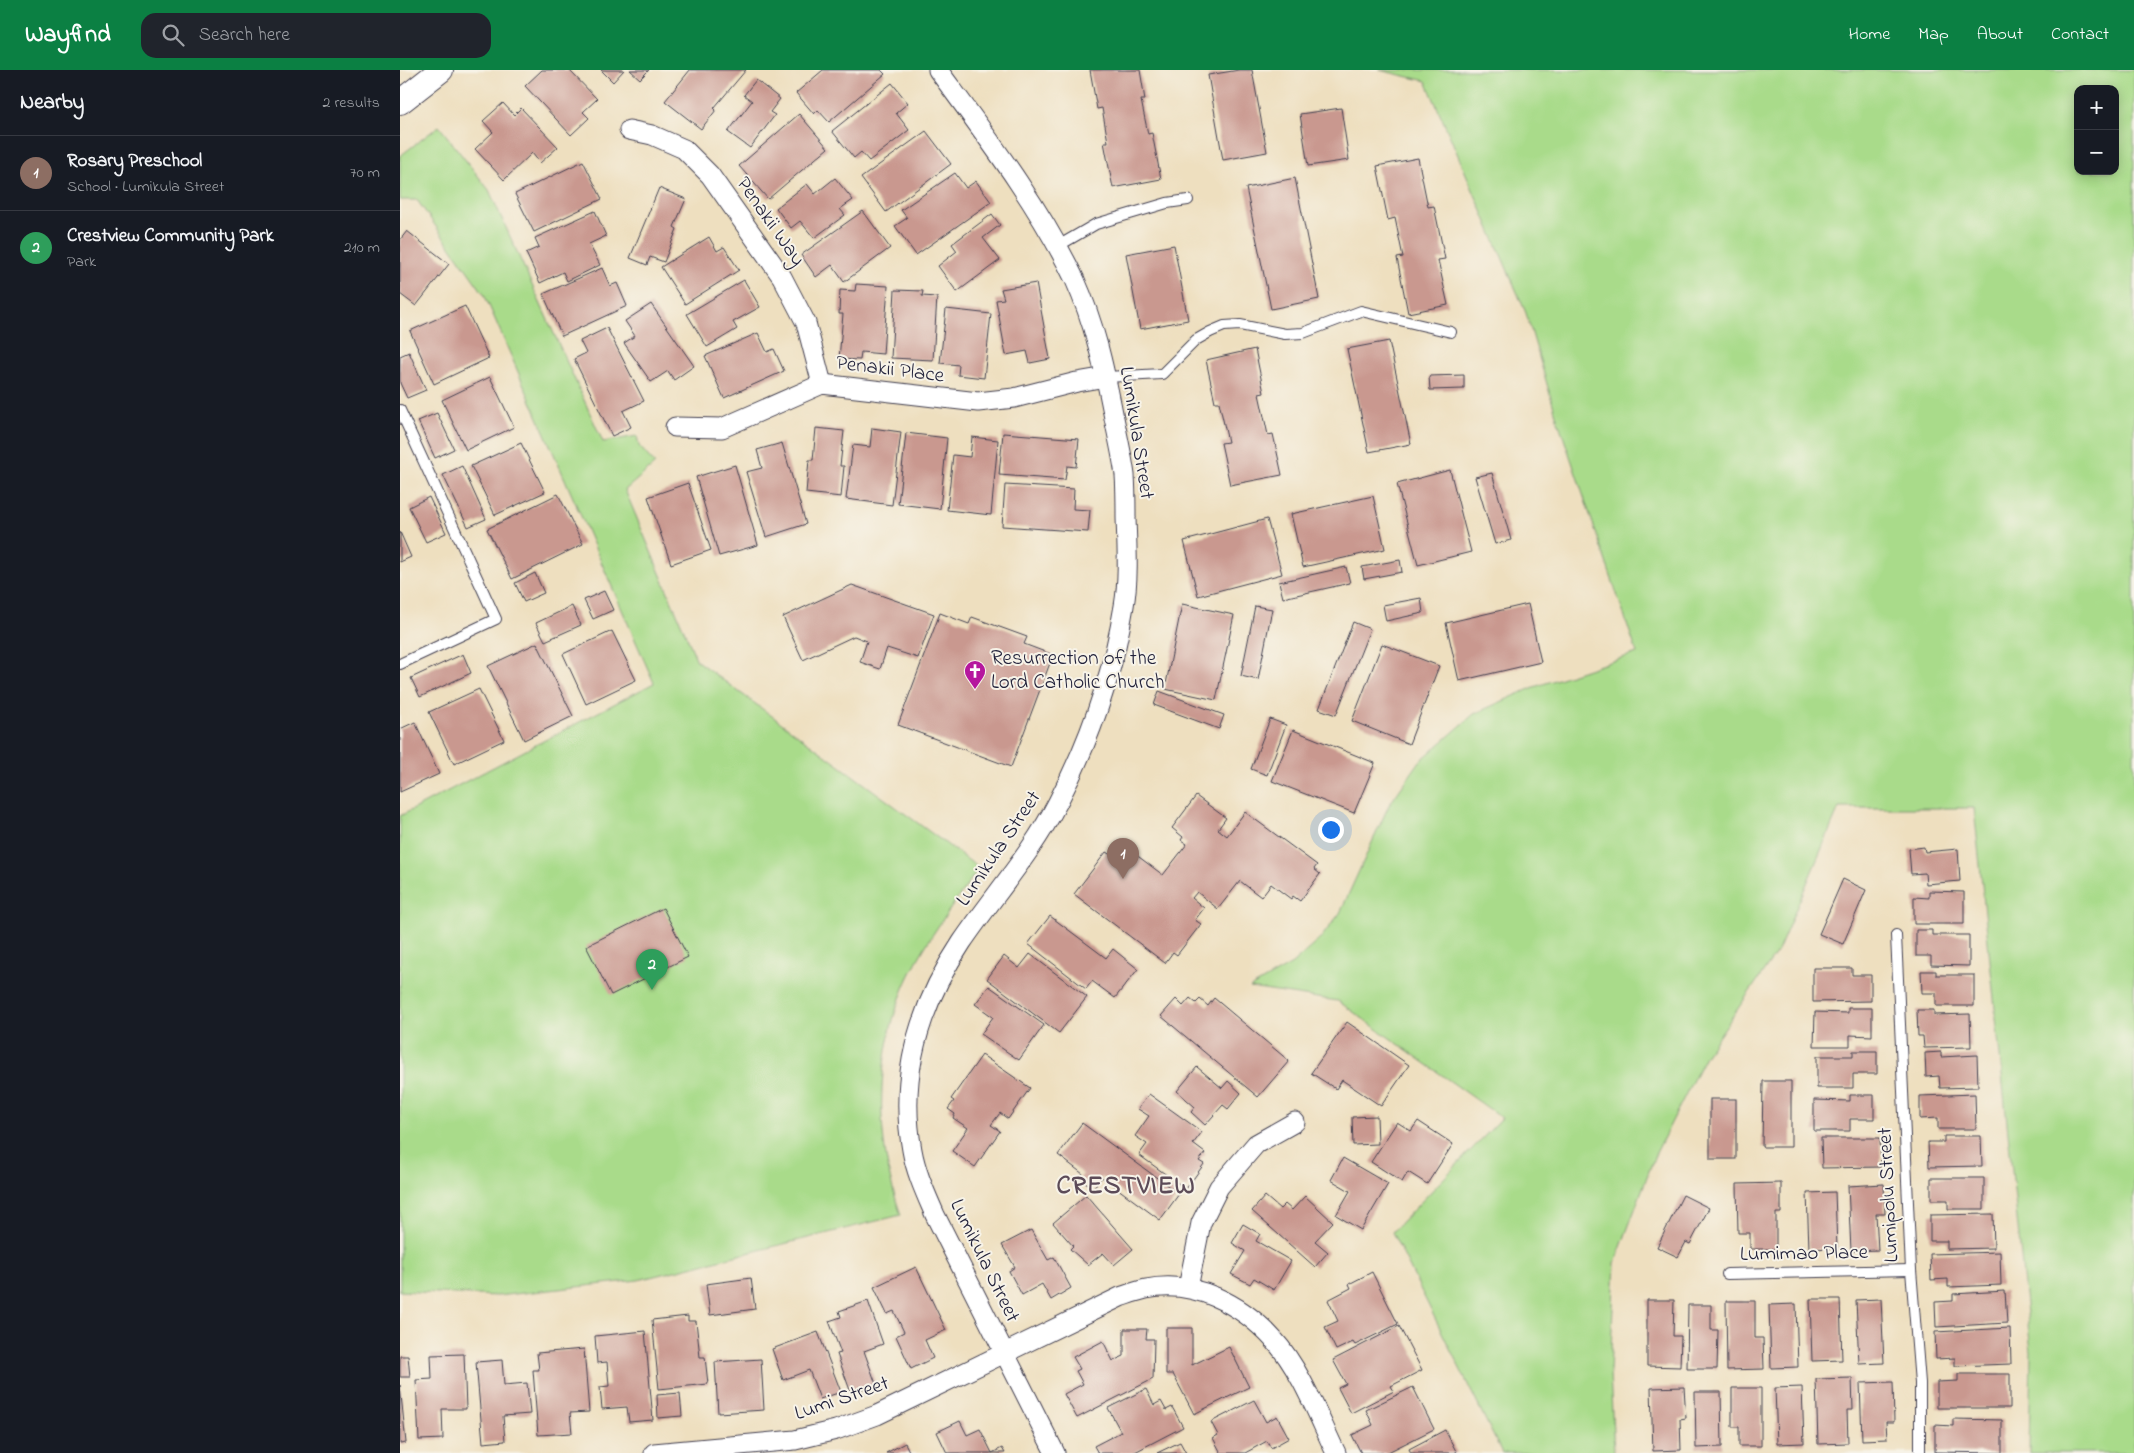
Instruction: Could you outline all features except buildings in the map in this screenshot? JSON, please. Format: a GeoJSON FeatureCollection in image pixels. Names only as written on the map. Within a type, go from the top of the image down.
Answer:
{"type":"FeatureCollection","features":[{"type":"Feature","properties":{"kind":"street"},"geometry":{"type":"LineString","coordinates":[[400,102],[441,70]]}},
{"type":"Feature","properties":{"kind":"street","name":"Lumikula Street"},"geometry":{"type":"LineString","coordinates":[[938,70],[1024,192],[1058,246],[1092,321],[1106,377],[1125,475],[1128,562],[1125,604],[1112,659],[1085,743],[1059,800],[1030,849],[962,943],[937,984],[918,1027],[910,1066],[908,1112],[912,1151],[921,1184],[1055,1453]]}},
{"type":"Feature","properties":{"kind":"street","name":"Penakii Way"},"geometry":{"type":"LineString","coordinates":[[629,130],[652,135],[684,150],[710,175],[782,277],[806,323],[822,384]]}},
{"type":"Feature","properties":{"kind":"street","name":"Penakii Place"},"geometry":{"type":"LineString","coordinates":[[675,427],[722,428],[822,384],[978,402],[1014,398],[1077,382],[1106,377]]}},
{"type":"Feature","properties":{"kind":"street"},"geometry":{"type":"LineString","coordinates":[[1188,1288],[1201,1223],[1219,1186],[1256,1144],[1295,1122]]}},
{"type":"Feature","properties":{"kind":"street","name":"Lumi Street"},"geometry":{"type":"LineString","coordinates":[[654,1453],[797,1446],[877,1415],[1120,1297],[1147,1289],[1188,1288],[1220,1298],[1252,1319],[1275,1340],[1294,1369],[1336,1453]]}},
{"type":"Feature","properties":{"kind":"lane"},"geometry":{"type":"LineString","coordinates":[[1058,246],[1096,224],[1167,203],[1188,200]]}},
{"type":"Feature","properties":{"kind":"lane"},"geometry":{"type":"LineString","coordinates":[[1106,377],[1162,374],[1196,340],[1224,326],[1240,325],[1285,334],[1302,333],[1361,311],[1451,332]]}},
{"type":"Feature","properties":{"kind":"lane"},"geometry":{"type":"LineString","coordinates":[[400,410],[496,619],[400,664]]}},
{"type":"Feature","properties":{"kind":"lane","name":"Lumipolu Street"},"geometry":{"type":"LineString","coordinates":[[1896,935],[1911,1270],[1920,1383],[1920,1453]]}},
{"type":"Feature","properties":{"kind":"lane","name":"Lumimao Place"},"geometry":{"type":"LineString","coordinates":[[1727,1274],[1911,1270]]}},
{"type":"Feature","properties":{"kind":"green space"},"geometry":{"type":"Polygon","coordinates":[[[1379,70],[2134,70],[2134,1453],[2029,1453],[2031,1352],[1974,808],[1839,808],[1778,951],[1705,1056],[1655,1155],[1615,1263],[1610,1372],[1614,1453],[1502,1453],[1392,1232],[1502,1118],[1338,1001],[1250,988],[1292,964],[1320,939],[1340,913],[1389,805],[1420,761],[1474,714],[1534,687],[1637,653],[1557,418],[1526,313],[1426,81],[1379,70]]]}},
{"type":"Feature","properties":{"kind":"green space"},"geometry":{"type":"Polygon","coordinates":[[[439,126],[489,190],[603,442],[637,436],[639,446],[655,464],[625,490],[697,661],[979,868],[924,948],[909,977],[889,1035],[884,1065],[882,1126],[892,1186],[901,1215],[638,1280],[497,1296],[400,1291],[400,816],[654,683],[484,294],[417,200],[400,200],[400,156],[439,126]]]}},
{"type":"Feature","properties":{"kind":"place","name":"Resurrection of the Lord Catholic Church"},"geometry":{"type":"Point","coordinates":[975,690]}},
{"type":"Feature","properties":{"kind":"place","name":"Rosary Preschool"},"geometry":{"type":"Point","coordinates":[1123,879]}},
{"type":"Feature","properties":{"kind":"place","name":"Crestview Community Park"},"geometry":{"type":"Point","coordinates":[652,990]}},
{"type":"Feature","properties":{"kind":"district","name":"CRESTVIEW"},"geometry":{"type":"Point","coordinates":[1126,1187]}}]}
